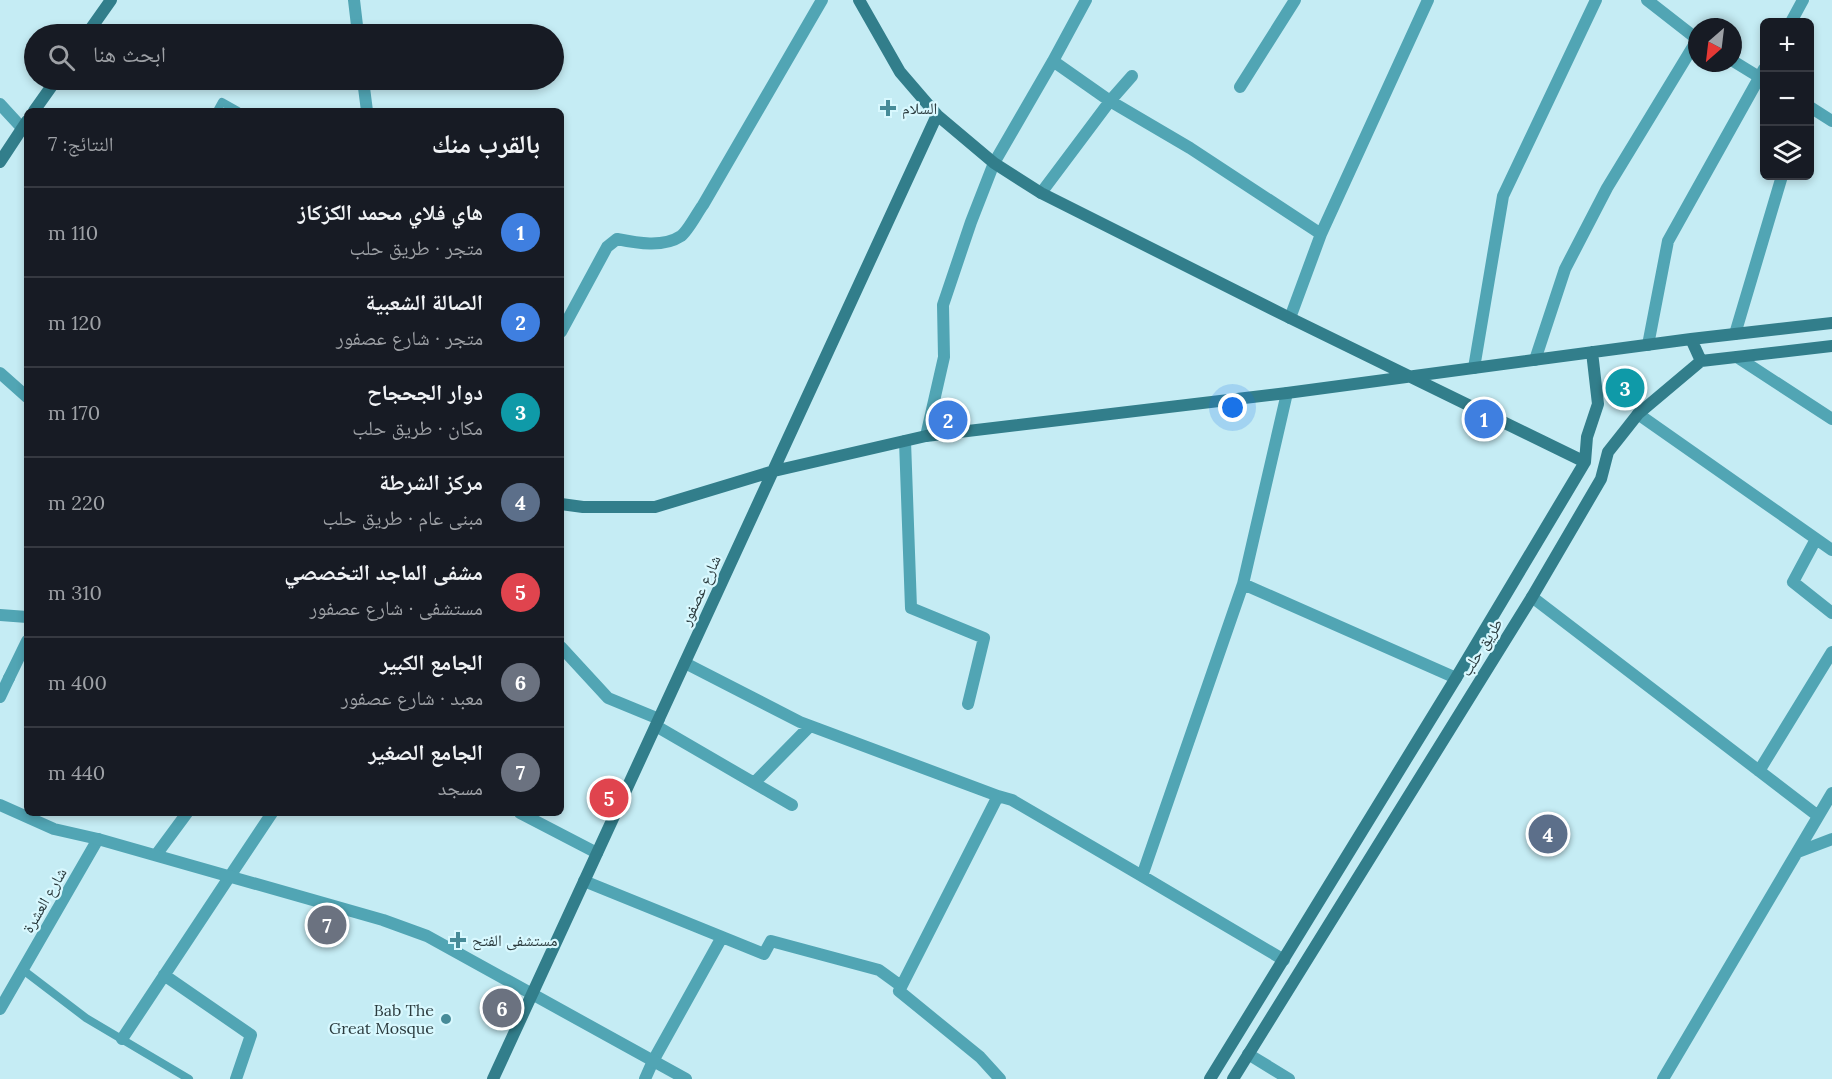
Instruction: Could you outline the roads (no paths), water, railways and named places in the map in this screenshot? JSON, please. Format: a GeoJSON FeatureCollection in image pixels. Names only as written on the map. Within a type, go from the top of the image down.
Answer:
{"type":"FeatureCollection","features":[{"type":"Feature","properties":{"kind":"main road"},"geometry":{"type":"LineString","coordinates":[[94,24],[111,0]]}},
{"type":"Feature","properties":{"kind":"main road"},"geometry":{"type":"LineString","coordinates":[[859,0],[900,72],[937,115],[994,163],[1041,193],[1585,462]]}},
{"type":"Feature","properties":{"kind":"main road"},"geometry":{"type":"LineString","coordinates":[[36,108],[49,90]]}},
{"type":"Feature","properties":{"kind":"main road","name":"شارع عصفور"},"geometry":{"type":"LineString","coordinates":[[493,1079],[937,115]]}},
{"type":"Feature","properties":{"kind":"main road"},"geometry":{"type":"LineString","coordinates":[[0,162],[24,129]]}},
{"type":"Feature","properties":{"kind":"main road"},"geometry":{"type":"LineString","coordinates":[[564,504],[582,507],[655,507],[774,471],[926,436],[1287,393],[1691,339],[1832,323]]}},
{"type":"Feature","properties":{"kind":"main road"},"geometry":{"type":"LineString","coordinates":[[1691,339],[1701,361],[1832,346]]}},
{"type":"Feature","properties":{"kind":"main road"},"geometry":{"type":"LineString","coordinates":[[1210,1079],[1456,678],[1585,462],[1587,437],[1598,404],[1592,352]]}},
{"type":"Feature","properties":{"kind":"main road","name":"طريق حلب"},"geometry":{"type":"LineString","coordinates":[[1233,1079],[1532,597],[1601,480],[1608,452],[1638,414],[1701,361]]}},
{"type":"Feature","properties":{"kind":"main road"},"geometry":{"type":"LineString","coordinates":[[1587,437],[1608,452]]}},
{"type":"Feature","properties":{"kind":"street"},"geometry":{"type":"LineString","coordinates":[[354,0],[357,24]]}},
{"type":"Feature","properties":{"kind":"street"},"geometry":{"type":"LineString","coordinates":[[564,326],[607,247],[617,239],[636,243],[665,243],[682,236],[703,205],[822,0]]}},
{"type":"Feature","properties":{"kind":"street"},"geometry":{"type":"LineString","coordinates":[[926,436],[944,357],[943,305],[971,222],[994,163],[1086,0]]}},
{"type":"Feature","properties":{"kind":"street"},"geometry":{"type":"LineString","coordinates":[[1240,87],[1295,0]]}},
{"type":"Feature","properties":{"kind":"street"},"geometry":{"type":"LineString","coordinates":[[1290,318],[1321,234],[1428,0]]}},
{"type":"Feature","properties":{"kind":"street"},"geometry":{"type":"LineString","coordinates":[[1474,368],[1503,196],[1596,0]]}},
{"type":"Feature","properties":{"kind":"street"},"geometry":{"type":"LineString","coordinates":[[1647,0],[1688,33]]}},
{"type":"Feature","properties":{"kind":"street"},"geometry":{"type":"LineString","coordinates":[[1793,18],[1803,0]]}},
{"type":"Feature","properties":{"kind":"street"},"geometry":{"type":"LineString","coordinates":[[1535,360],[1565,269],[1607,188],[1688,55]]}},
{"type":"Feature","properties":{"kind":"street"},"geometry":{"type":"LineString","coordinates":[[1053,61],[1110,101],[1190,148],[1321,234]]}},
{"type":"Feature","properties":{"kind":"street"},"geometry":{"type":"LineString","coordinates":[[1742,65],[1760,74]]}},
{"type":"Feature","properties":{"kind":"street"},"geometry":{"type":"LineString","coordinates":[[1041,193],[1110,101],[1132,76]]}},
{"type":"Feature","properties":{"kind":"street"},"geometry":{"type":"LineString","coordinates":[[1648,345],[1668,241],[1760,80]]}},
{"type":"Feature","properties":{"kind":"street"},"geometry":{"type":"LineString","coordinates":[[364,90],[367,108]]}},
{"type":"Feature","properties":{"kind":"street"},"geometry":{"type":"LineString","coordinates":[[0,104],[24,127]]}},
{"type":"Feature","properties":{"kind":"street"},"geometry":{"type":"LineString","coordinates":[[1814,110],[1832,121]]}},
{"type":"Feature","properties":{"kind":"street"},"geometry":{"type":"LineString","coordinates":[[1735,334],[1781,180]]}},
{"type":"Feature","properties":{"kind":"street"},"geometry":{"type":"LineString","coordinates":[[1737,357],[1832,419]]}},
{"type":"Feature","properties":{"kind":"street"},"geometry":{"type":"LineString","coordinates":[[0,373],[24,394]]}},
{"type":"Feature","properties":{"kind":"street"},"geometry":{"type":"LineString","coordinates":[[1142,876],[1243,584],[1287,393]]}},
{"type":"Feature","properties":{"kind":"street"},"geometry":{"type":"LineString","coordinates":[[1638,414],[1832,550]]}},
{"type":"Feature","properties":{"kind":"street"},"geometry":{"type":"LineString","coordinates":[[905,441],[912,608],[984,638],[969,705]]}},
{"type":"Feature","properties":{"kind":"street"},"geometry":{"type":"LineString","coordinates":[[1816,539],[1793,582],[1832,613]]}},
{"type":"Feature","properties":{"kind":"street"},"geometry":{"type":"LineString","coordinates":[[1243,584],[1456,678]]}},
{"type":"Feature","properties":{"kind":"street"},"geometry":{"type":"LineString","coordinates":[[1532,597],[1818,816]]}},
{"type":"Feature","properties":{"kind":"street"},"geometry":{"type":"LineString","coordinates":[[0,615],[24,617]]}},
{"type":"Feature","properties":{"kind":"street"},"geometry":{"type":"LineString","coordinates":[[0,697],[24,647]]}},
{"type":"Feature","properties":{"kind":"street"},"geometry":{"type":"LineString","coordinates":[[564,650],[608,698],[657,723],[792,806]]}},
{"type":"Feature","properties":{"kind":"street"},"geometry":{"type":"LineString","coordinates":[[1759,771],[1832,652]]}},
{"type":"Feature","properties":{"kind":"street"},"geometry":{"type":"LineString","coordinates":[[685,663],[810,726],[1012,800],[1284,960]]}},
{"type":"Feature","properties":{"kind":"street"},"geometry":{"type":"LineString","coordinates":[[754,783],[810,726]]}},
{"type":"Feature","properties":{"kind":"street"},"geometry":{"type":"LineString","coordinates":[[1663,1079],[1832,793]]}},
{"type":"Feature","properties":{"kind":"street"},"geometry":{"type":"LineString","coordinates":[[998,796],[899,992],[980,1057],[1000,1079]]}},
{"type":"Feature","properties":{"kind":"street"},"geometry":{"type":"LineString","coordinates":[[0,805],[24,816]]}},
{"type":"Feature","properties":{"kind":"street"},"geometry":{"type":"LineString","coordinates":[[25,816],[54,829],[98,838],[383,920],[427,936],[686,1079]]}},
{"type":"Feature","properties":{"kind":"street"},"geometry":{"type":"LineString","coordinates":[[156,855],[185,816]]}},
{"type":"Feature","properties":{"kind":"street"},"geometry":{"type":"LineString","coordinates":[[122,1039],[270,816]]}},
{"type":"Feature","properties":{"kind":"street"},"geometry":{"type":"LineString","coordinates":[[526,816],[597,853]]}},
{"type":"Feature","properties":{"kind":"street","name":"شارع العشرة"},"geometry":{"type":"LineString","coordinates":[[0,1009],[98,838]]}},
{"type":"Feature","properties":{"kind":"street"},"geometry":{"type":"LineString","coordinates":[[1798,852],[1832,839]]}},
{"type":"Feature","properties":{"kind":"street"},"geometry":{"type":"LineString","coordinates":[[584,881],[764,954],[771,941],[879,970],[901,986]]}},
{"type":"Feature","properties":{"kind":"street"},"geometry":{"type":"LineString","coordinates":[[645,1079],[722,937]]}},
{"type":"Feature","properties":{"kind":"street"},"geometry":{"type":"LineString","coordinates":[[164,975],[251,1035],[236,1079]]}},
{"type":"Feature","properties":{"kind":"street"},"geometry":{"type":"LineString","coordinates":[[1248,1054],[1289,1079]]}},
{"type":"Feature","properties":{"kind":"lane"},"geometry":{"type":"LineString","coordinates":[[219,108],[222,102],[233,108]]}},
{"type":"Feature","properties":{"kind":"lane"},"geometry":{"type":"LineString","coordinates":[[23,970],[87,1018],[189,1079]]}},
{"type":"Feature","properties":{"kind":"place","name":"السلام"},"geometry":{"type":"Point","coordinates":[888,108]}},
{"type":"Feature","properties":{"kind":"place","name":"دوار الجحجاح"},"geometry":{"type":"Point","coordinates":[1625,388]}},
{"type":"Feature","properties":{"kind":"place","name":"هاي فلاي محمد الكزكاز"},"geometry":{"type":"Point","coordinates":[1484,419]}},
{"type":"Feature","properties":{"kind":"place","name":"الصالة الشعبية"},"geometry":{"type":"Point","coordinates":[948,420]}},
{"type":"Feature","properties":{"kind":"place","name":"مشفى الماجد التخصصي"},"geometry":{"type":"Point","coordinates":[609,798]}},
{"type":"Feature","properties":{"kind":"place","name":"مركز الشرطة"},"geometry":{"type":"Point","coordinates":[1548,834]}},
{"type":"Feature","properties":{"kind":"place","name":"الجامع الصغير"},"geometry":{"type":"Point","coordinates":[327,925]}},
{"type":"Feature","properties":{"kind":"place","name":"مستشفى الفتح"},"geometry":{"type":"Point","coordinates":[458,940]}},
{"type":"Feature","properties":{"kind":"place","name":"الجامع الكبير"},"geometry":{"type":"Point","coordinates":[502,1008]}},
{"type":"Feature","properties":{"kind":"place","name":"Bab The Great Mosque"},"geometry":{"type":"Point","coordinates":[446,1019]}}]}
